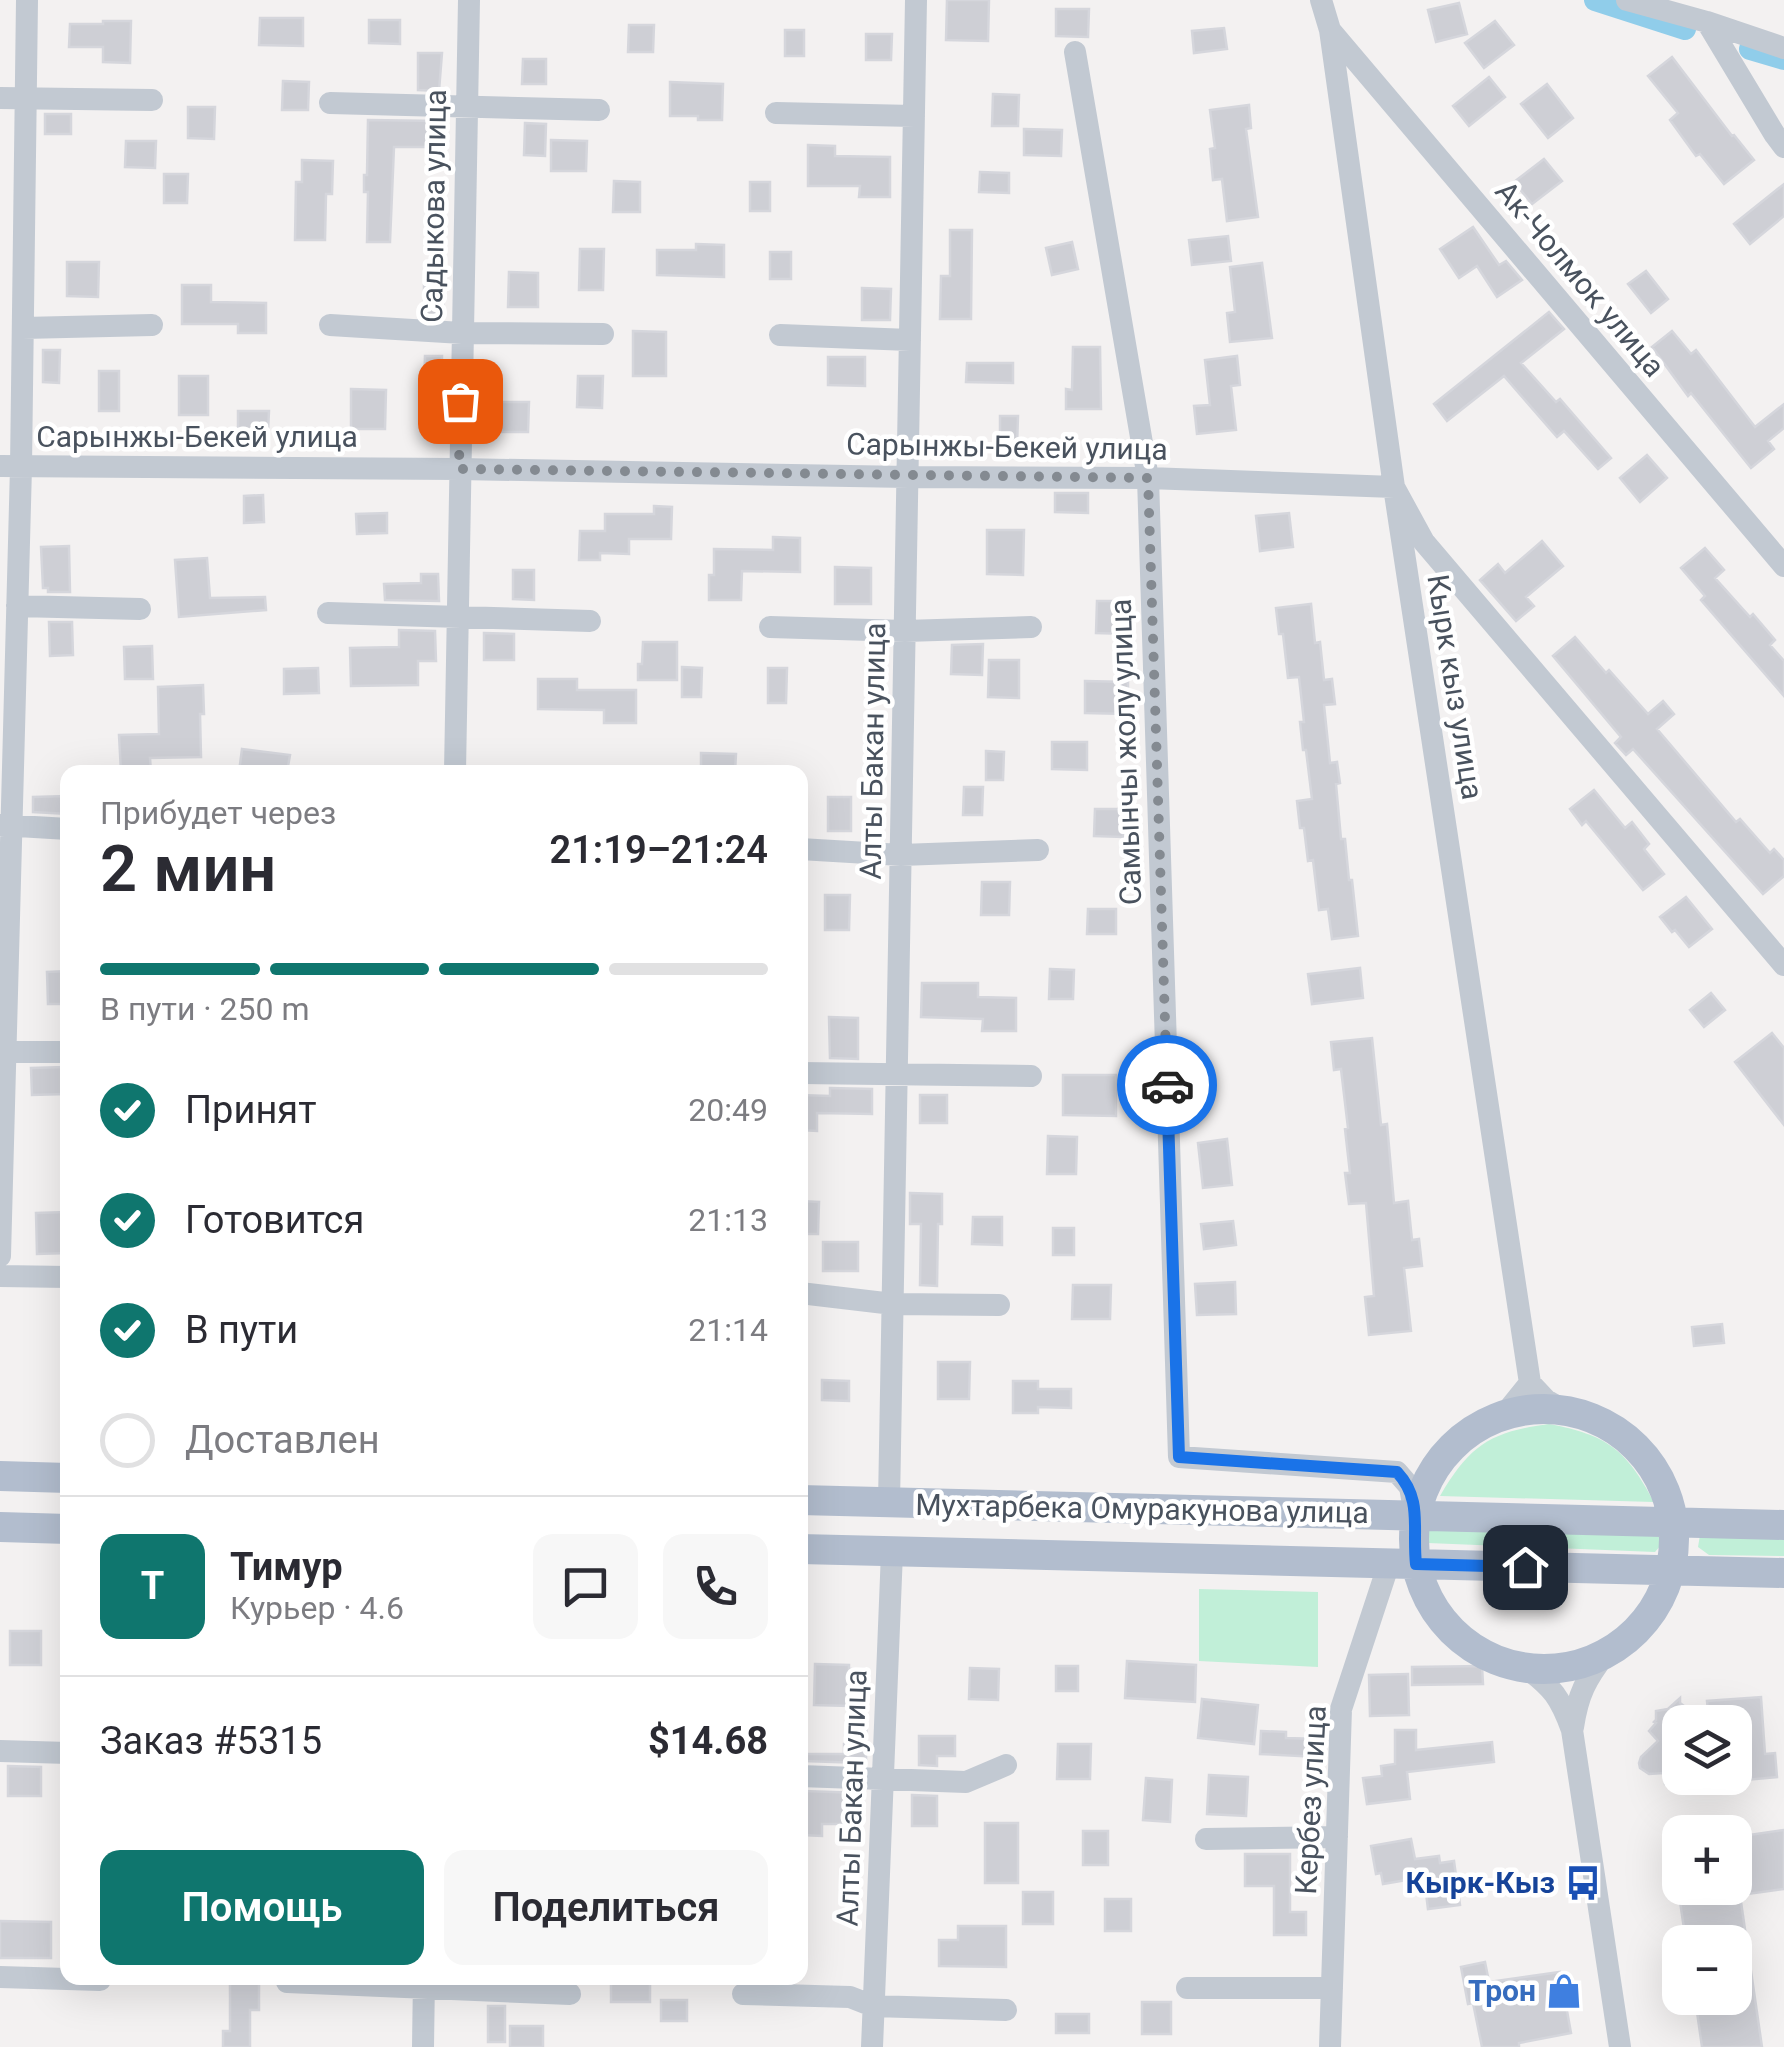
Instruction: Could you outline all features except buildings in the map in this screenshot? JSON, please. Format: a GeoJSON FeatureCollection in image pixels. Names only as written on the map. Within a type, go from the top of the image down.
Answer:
{"type":"FeatureCollection","features":[{"type":"Feature","properties":{"kind":"main road"},"geometry":{"type":"LineString","coordinates":[[1528,1409],[1563,1410],[1603,1422],[1643,1453],[1669,1497],[1675,1547],[1662,1595],[1631,1636],[1586,1662],[1562,1668],[1524,1667],[1489,1657],[1449,1628],[1423,1587],[1402,1564],[1414,1539],[1416,1514],[1427,1481],[1446,1452],[1473,1430],[1505,1414],[1528,1409]]}},
{"type":"Feature","properties":{"kind":"main road"},"geometry":{"type":"LineString","coordinates":[[0,1476],[60,1478]]}},
{"type":"Feature","properties":{"kind":"main road","name":"Мухтарбека Омуракунова улица"},"geometry":{"type":"LineString","coordinates":[[808,1500],[1784,1525]]}},
{"type":"Feature","properties":{"kind":"main road"},"geometry":{"type":"LineString","coordinates":[[0,1527],[60,1529]]}},
{"type":"Feature","properties":{"kind":"main road","name":"Мухтарбека Омуракунова улица"},"geometry":{"type":"LineString","coordinates":[[808,1549],[1784,1573]]}},
{"type":"Feature","properties":{"kind":"street"},"geometry":{"type":"LineString","coordinates":[[0,1256],[6,825],[17,606],[10,466],[23,328],[27,0]]}},
{"type":"Feature","properties":{"kind":"street","name":"Садыкова улица"},"geometry":{"type":"LineString","coordinates":[[455,765],[469,0]]}},
{"type":"Feature","properties":{"kind":"street","name":"Алты Бакан улица"},"geometry":{"type":"LineString","coordinates":[[889,1503],[916,0]]}},
{"type":"Feature","properties":{"kind":"street","name":"Кырк кыз улица"},"geometry":{"type":"LineString","coordinates":[[1321,0],[1330,30],[1394,486],[1530,1384]]}},
{"type":"Feature","properties":{"kind":"street"},"geometry":{"type":"LineString","coordinates":[[1640,2],[1784,48]]}},
{"type":"Feature","properties":{"kind":"street"},"geometry":{"type":"LineString","coordinates":[[1708,22],[1784,146]]}},
{"type":"Feature","properties":{"kind":"street","name":"Ак-Чолмок улица"},"geometry":{"type":"LineString","coordinates":[[1330,30],[1784,566]]}},
{"type":"Feature","properties":{"kind":"street","name":"Самынчы жолу улица"},"geometry":{"type":"LineString","coordinates":[[1075,52],[1148,478],[1179,1457],[1397,1472],[1410,1486],[1416,1514]]}},
{"type":"Feature","properties":{"kind":"street"},"geometry":{"type":"LineString","coordinates":[[0,98],[152,100]]}},
{"type":"Feature","properties":{"kind":"street"},"geometry":{"type":"LineString","coordinates":[[330,103],[599,110]]}},
{"type":"Feature","properties":{"kind":"street"},"geometry":{"type":"LineString","coordinates":[[776,113],[914,116]]}},
{"type":"Feature","properties":{"kind":"street"},"geometry":{"type":"LineString","coordinates":[[330,325],[462,333],[603,334]]}},
{"type":"Feature","properties":{"kind":"street"},"geometry":{"type":"LineString","coordinates":[[23,328],[152,326]]}},
{"type":"Feature","properties":{"kind":"street"},"geometry":{"type":"LineString","coordinates":[[780,336],[910,340]]}},
{"type":"Feature","properties":{"kind":"street","name":"Сарынжы-Бекей улица"},"geometry":{"type":"LineString","coordinates":[[10,466],[1148,478],[1394,486]]}},
{"type":"Feature","properties":{"kind":"street"},"geometry":{"type":"LineString","coordinates":[[1394,486],[1424,542],[1780,951]]}},
{"type":"Feature","properties":{"kind":"street"},"geometry":{"type":"LineString","coordinates":[[17,606],[140,609]]}},
{"type":"Feature","properties":{"kind":"street"},"geometry":{"type":"LineString","coordinates":[[328,613],[590,620]]}},
{"type":"Feature","properties":{"kind":"street"},"geometry":{"type":"LineString","coordinates":[[770,627],[1031,627]]}},
{"type":"Feature","properties":{"kind":"street"},"geometry":{"type":"LineString","coordinates":[[6,825],[60,828]]}},
{"type":"Feature","properties":{"kind":"street"},"geometry":{"type":"LineString","coordinates":[[808,850],[901,855],[1038,850]]}},
{"type":"Feature","properties":{"kind":"street"},"geometry":{"type":"LineString","coordinates":[[3,1052],[60,1052]]}},
{"type":"Feature","properties":{"kind":"street"},"geometry":{"type":"LineString","coordinates":[[808,1073],[1030,1076]]}},
{"type":"Feature","properties":{"kind":"street"},"geometry":{"type":"LineString","coordinates":[[0,1276],[60,1278]]}},
{"type":"Feature","properties":{"kind":"street"},"geometry":{"type":"LineString","coordinates":[[808,1294],[893,1304],[999,1306]]}},
{"type":"Feature","properties":{"kind":"street"},"geometry":{"type":"LineString","coordinates":[[1505,1414],[1530,1384],[1563,1410]]}},
{"type":"Feature","properties":{"kind":"street","name":"Алты Бакан улица"},"geometry":{"type":"LineString","coordinates":[[872,2047],[892,1552]]}},
{"type":"Feature","properties":{"kind":"street","name":"Кербез улица"},"geometry":{"type":"LineString","coordinates":[[1330,2047],[1341,1710],[1402,1564]]}},
{"type":"Feature","properties":{"kind":"street"},"geometry":{"type":"LineString","coordinates":[[1572,1730],[1577,1700],[1606,1653]]}},
{"type":"Feature","properties":{"kind":"street"},"geometry":{"type":"LineString","coordinates":[[1524,1667],[1546,1683],[1562,1702],[1572,1730],[1620,2047]]}},
{"type":"Feature","properties":{"kind":"street"},"geometry":{"type":"LineString","coordinates":[[0,1751],[60,1753]]}},
{"type":"Feature","properties":{"kind":"street"},"geometry":{"type":"LineString","coordinates":[[808,1776],[966,1782],[1006,1765]]}},
{"type":"Feature","properties":{"kind":"street"},"geometry":{"type":"LineString","coordinates":[[1206,1838],[1337,1837]]}},
{"type":"Feature","properties":{"kind":"street"},"geometry":{"type":"LineString","coordinates":[[0,1977],[60,1979]]}},
{"type":"Feature","properties":{"kind":"street"},"geometry":{"type":"LineString","coordinates":[[423,2047],[424,1985]]}},
{"type":"Feature","properties":{"kind":"street"},"geometry":{"type":"LineString","coordinates":[[460,1985],[570,1994]]}},
{"type":"Feature","properties":{"kind":"street"},"geometry":{"type":"LineString","coordinates":[[1187,1988],[1332,1988]]}},
{"type":"Feature","properties":{"kind":"street"},"geometry":{"type":"LineString","coordinates":[[743,1994],[850,1997],[873,2006],[1006,2010]]}},
{"type":"Feature","properties":{"kind":"green space"},"geometry":{"type":"Polygon","coordinates":[[[1549,1424],[1586,1433],[1613,1447],[1634,1469],[1654,1502],[1440,1496],[1461,1464],[1484,1444],[1511,1431],[1549,1424]]]}},
{"type":"Feature","properties":{"kind":"green space"},"geometry":{"type":"Polygon","coordinates":[[[1429,1527],[1659,1535],[1661,1545],[1655,1552],[1428,1543],[1429,1527]]]}},
{"type":"Feature","properties":{"kind":"green space"},"geometry":{"type":"Polygon","coordinates":[[[1784,1534],[1784,1556],[1709,1555],[1698,1547],[1700,1535],[1784,1534]]]}},
{"type":"Feature","properties":{"kind":"green space"},"geometry":{"type":"Polygon","coordinates":[[[1199,1589],[1318,1592],[1318,1667],[1199,1661],[1199,1589]]]}},
{"type":"Feature","properties":{"kind":"waterway"},"geometry":{"type":"LineString","coordinates":[[1595,0],[1685,29]]}},
{"type":"Feature","properties":{"kind":"waterway"},"geometry":{"type":"LineString","coordinates":[[1750,49],[1784,59]]}},
{"type":"Feature","properties":{"kind":"way so far"},"geometry":{"type":"LineString","coordinates":[[460,401],[459,469],[1148,478],[1167,1085]]}},
{"type":"Feature","properties":{"kind":"place","name":"Кырк-Кыз"},"geometry":{"type":"Point","coordinates":[1583,1883]}},
{"type":"Feature","properties":{"kind":"place","name":"Трон"},"geometry":{"type":"Point","coordinates":[1564,1991]}},
{"type":"Feature","properties":{"kind":"route"},"geometry":{"type":"LineString","coordinates":[[1167,1085],[1179,1457],[1397,1472],[1410,1486],[1416,1514],[1416,1564],[1525,1567]]}}]}
